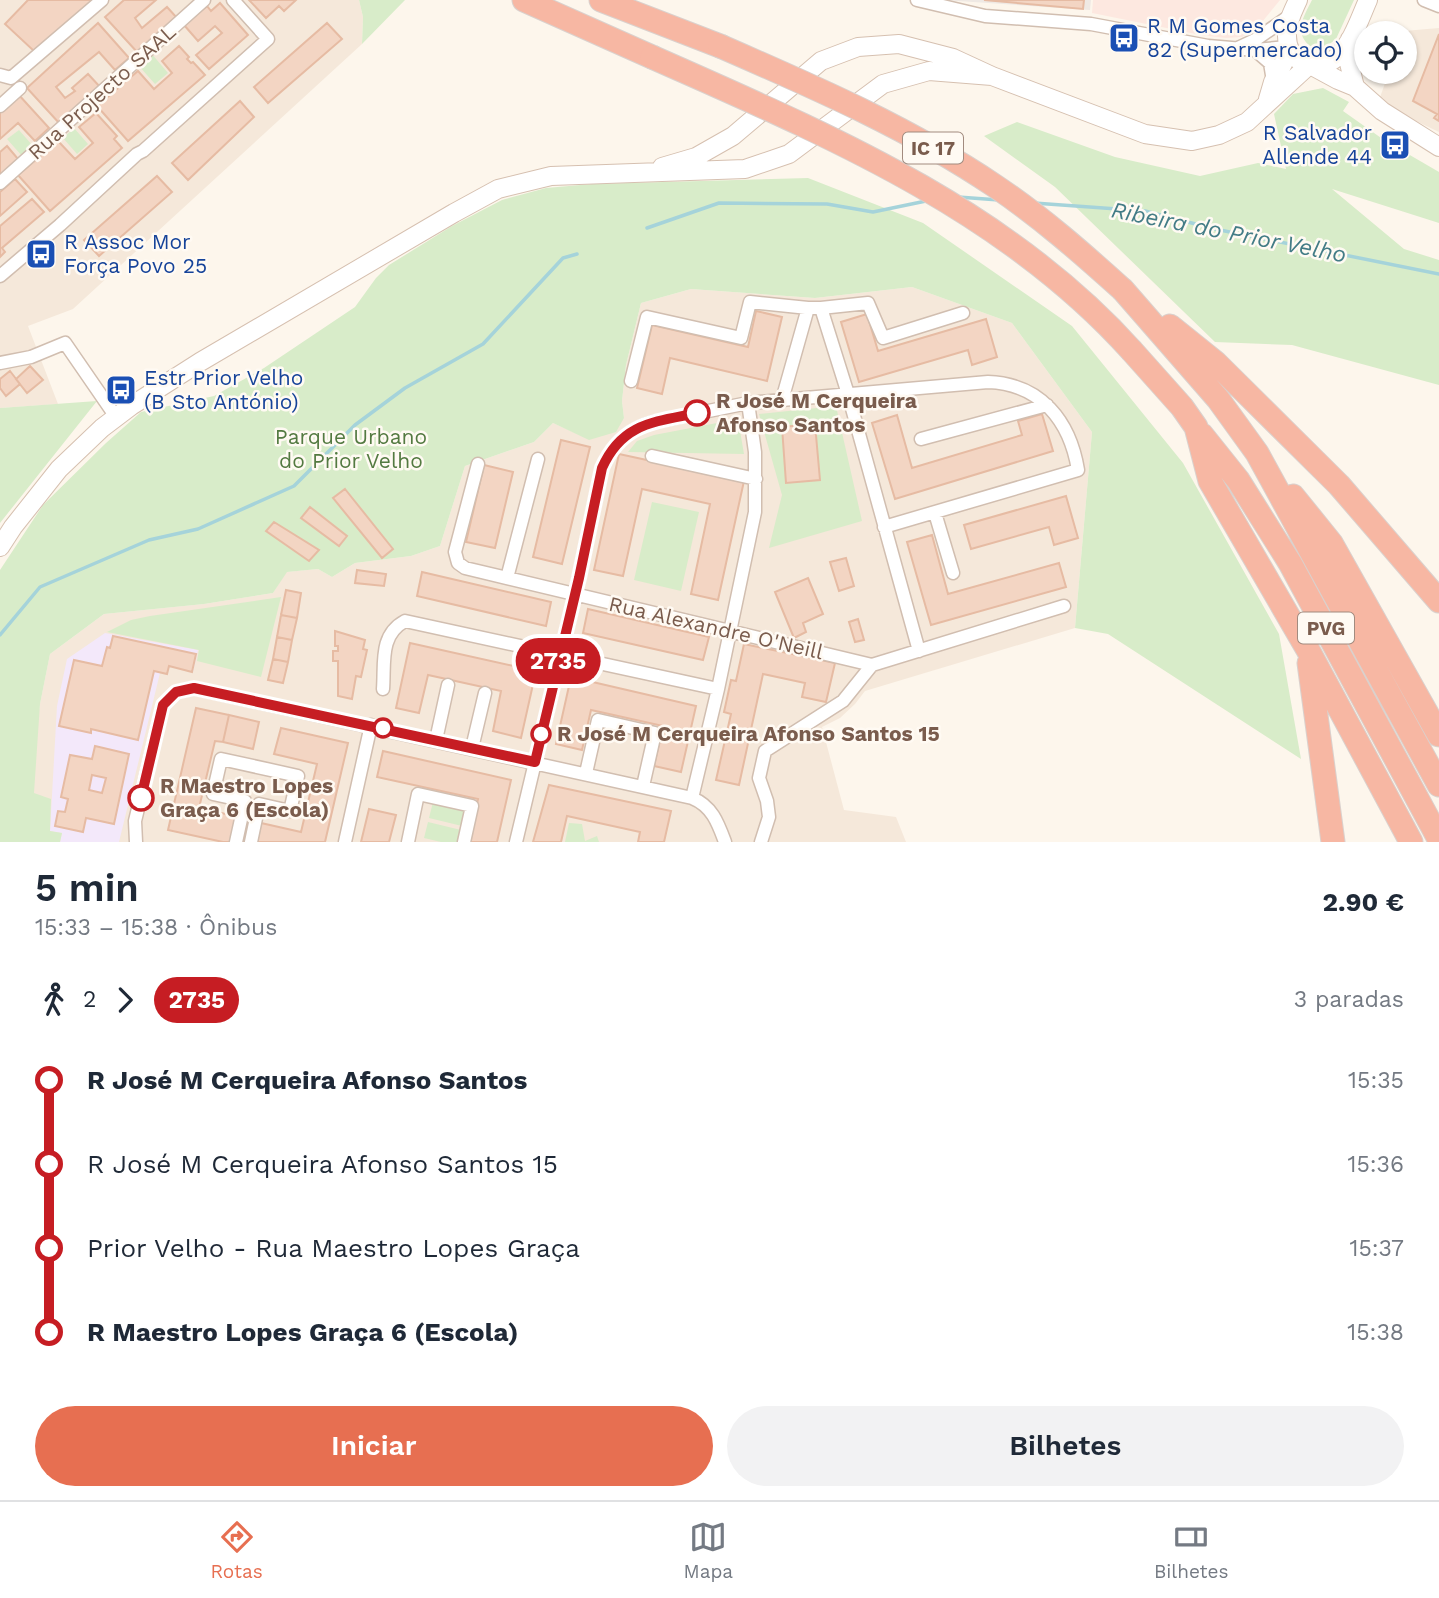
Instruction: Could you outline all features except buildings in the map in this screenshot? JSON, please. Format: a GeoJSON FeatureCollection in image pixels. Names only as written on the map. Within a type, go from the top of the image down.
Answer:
{"type":"FeatureCollection","features":[{"type":"Feature","properties":{"kind":"highway","name":"IC 17"},"geometry":{"type":"LineString","coordinates":[[524,0],[805,125],[965,211],[1020,250],[1114,330],[1196,427]]}},
{"type":"Feature","properties":{"kind":"highway","name":"IC 17"},"geometry":{"type":"LineString","coordinates":[[601,0],[720,46],[885,121],[995,187],[1062,236],[1123,290]]}},
{"type":"Feature","properties":{"kind":"highway","name":"PVG"},"geometry":{"type":"LineString","coordinates":[[1123,290],[1197,373],[1257,453],[1439,785]]}},
{"type":"Feature","properties":{"kind":"highway"},"geometry":{"type":"LineString","coordinates":[[1123,290],[1216,363],[1339,485],[1439,601]]}},
{"type":"Feature","properties":{"kind":"highway","name":"PVG"},"geometry":{"type":"LineString","coordinates":[[1196,427],[1238,480],[1284,553],[1439,839]]}},
{"type":"Feature","properties":{"kind":"highway"},"geometry":{"type":"LineString","coordinates":[[1196,427],[1210,481],[1308,650],[1411,842]]}},
{"type":"Feature","properties":{"kind":"highway"},"geometry":{"type":"LineString","coordinates":[[1257,453],[1331,543],[1439,734]]}},
{"type":"Feature","properties":{"kind":"highway"},"geometry":{"type":"LineString","coordinates":[[1308,650],[1333,842]]}},
{"type":"Feature","properties":{"kind":"street"},"geometry":{"type":"LineString","coordinates":[[0,75],[11,78],[102,0]]}},
{"type":"Feature","properties":{"kind":"street","name":"Rua Projecto SAAL"},"geometry":{"type":"LineString","coordinates":[[0,183],[204,0]]}},
{"type":"Feature","properties":{"kind":"street"},"geometry":{"type":"LineString","coordinates":[[0,276],[54,232],[137,154],[268,39],[233,0]]}},
{"type":"Feature","properties":{"kind":"street"},"geometry":{"type":"LineString","coordinates":[[917,0],[985,16],[1091,24],[1208,46],[1255,50],[1289,49]]}},
{"type":"Feature","properties":{"kind":"street"},"geometry":{"type":"LineString","coordinates":[[649,171],[696,157],[733,136],[821,61],[858,47],[899,44],[953,58],[992,76],[1146,134],[1181,140],[1205,139],[1231,131],[1247,122],[1311,66],[1322,65],[1337,58],[1350,39],[1368,0]]}},
{"type":"Feature","properties":{"kind":"street"},"geometry":{"type":"LineString","coordinates":[[1423,0],[1439,6]]}},
{"type":"Feature","properties":{"kind":"street"},"geometry":{"type":"LineString","coordinates":[[1238,48],[1267,33],[1295,7]]}},
{"type":"Feature","properties":{"kind":"street"},"geometry":{"type":"LineString","coordinates":[[1267,102],[1273,82],[1289,49],[1287,32],[1295,7]]}},
{"type":"Feature","properties":{"kind":"street"},"geometry":{"type":"LineString","coordinates":[[1350,39],[1349,63],[1355,87]]}},
{"type":"Feature","properties":{"kind":"street"},"geometry":{"type":"LineString","coordinates":[[1289,49],[1299,61],[1355,87],[1382,111],[1439,147]]}},
{"type":"Feature","properties":{"kind":"street"},"geometry":{"type":"LineString","coordinates":[[1255,50],[1270,63],[1273,82]]}},
{"type":"Feature","properties":{"kind":"street"},"geometry":{"type":"LineString","coordinates":[[0,547],[59,469],[116,417],[191,368],[498,189],[551,176],[745,169],[789,154],[883,83],[929,71],[992,76]]}},
{"type":"Feature","properties":{"kind":"street"},"geometry":{"type":"LineString","coordinates":[[0,106],[20,88]]}},
{"type":"Feature","properties":{"kind":"street"},"geometry":{"type":"LineString","coordinates":[[631,381],[648,317],[741,338],[750,302],[814,309],[868,303],[883,338],[963,313]]}},
{"type":"Feature","properties":{"kind":"street"},"geometry":{"type":"LineString","coordinates":[[814,309],[848,394],[919,651]]}},
{"type":"Feature","properties":{"kind":"street"},"geometry":{"type":"LineString","coordinates":[[782,400],[814,309]]}},
{"type":"Feature","properties":{"kind":"street"},"geometry":{"type":"LineString","coordinates":[[0,363],[31,357],[65,343],[116,417]]}},
{"type":"Feature","properties":{"kind":"street"},"geometry":{"type":"LineString","coordinates":[[516,842],[602,468],[623,436],[642,425],[748,403],[997,383],[1021,389],[1047,405],[1069,434],[1078,470],[884,527]]}},
{"type":"Feature","properties":{"kind":"street"},"geometry":{"type":"LineString","coordinates":[[692,798],[731,631],[755,512],[756,479],[748,403]]}},
{"type":"Feature","properties":{"kind":"street"},"geometry":{"type":"LineString","coordinates":[[921,439],[1047,405]]}},
{"type":"Feature","properties":{"kind":"street"},"geometry":{"type":"LineString","coordinates":[[652,456],[756,479]]}},
{"type":"Feature","properties":{"kind":"street"},"geometry":{"type":"LineString","coordinates":[[507,578],[538,459]]}},
{"type":"Feature","properties":{"kind":"street","name":"Rua Alexandre O'Neill"},"geometry":{"type":"LineString","coordinates":[[478,464],[456,548],[456,559],[465,568],[872,665]]}},
{"type":"Feature","properties":{"kind":"street"},"geometry":{"type":"LineString","coordinates":[[935,513],[953,573]]}},
{"type":"Feature","properties":{"kind":"street"},"geometry":{"type":"LineString","coordinates":[[761,842],[769,817],[759,778],[766,749],[843,701],[872,665],[1064,606]]}},
{"type":"Feature","properties":{"kind":"street"},"geometry":{"type":"LineString","coordinates":[[383,689],[386,643],[394,627],[405,621],[718,689]]}},
{"type":"Feature","properties":{"kind":"street"},"geometry":{"type":"LineString","coordinates":[[436,740],[448,685]]}},
{"type":"Feature","properties":{"kind":"street"},"geometry":{"type":"LineString","coordinates":[[139,841],[135,821],[163,705],[176,692],[194,688],[692,798],[705,803],[719,824],[724,842]]}},
{"type":"Feature","properties":{"kind":"street"},"geometry":{"type":"LineString","coordinates":[[472,748],[485,693]]}},
{"type":"Feature","properties":{"kind":"street"},"geometry":{"type":"LineString","coordinates":[[586,773],[598,720],[655,733],[643,786]]}},
{"type":"Feature","properties":{"kind":"street"},"geometry":{"type":"LineString","coordinates":[[345,842],[371,725]]}},
{"type":"Feature","properties":{"kind":"street"},"geometry":{"type":"LineString","coordinates":[[221,759],[298,776],[290,811],[259,804],[213,794],[221,759]]}},
{"type":"Feature","properties":{"kind":"street"},"geometry":{"type":"LineString","coordinates":[[408,842],[418,794],[472,806],[464,842]]}},
{"type":"Feature","properties":{"kind":"street"},"geometry":{"type":"LineString","coordinates":[[236,842],[245,801]]}},
{"type":"Feature","properties":{"kind":"street"},"geometry":{"type":"LineString","coordinates":[[251,842],[259,804]]}},
{"type":"Feature","properties":{"kind":"shaded area"},"geometry":{"type":"Polygon","coordinates":[[[0,0],[359,0],[363,17],[362,44],[73,309],[28,326],[58,404],[0,408],[0,0]]]}},
{"type":"Feature","properties":{"kind":"shaded area"},"geometry":{"type":"Polygon","coordinates":[[[943,0],[1091,0],[1090,10],[943,0]]]}},
{"type":"Feature","properties":{"kind":"shaded area"},"geometry":{"type":"Polygon","coordinates":[[[1093,0],[1280,0],[1258,27],[1242,37],[1226,38],[1092,13],[1093,0]]]}},
{"type":"Feature","properties":{"kind":"shaded area"},"geometry":{"type":"Polygon","coordinates":[[[1439,28],[1439,132],[1378,103],[1385,84],[1417,84],[1417,30],[1439,28]]]}},
{"type":"Feature","properties":{"kind":"shaded area"},"geometry":{"type":"Polygon","coordinates":[[[912,287],[1012,323],[1092,432],[1075,628],[865,691],[840,718],[822,727],[844,810],[896,817],[906,842],[20,842],[50,654],[104,614],[204,604],[273,593],[286,572],[318,569],[332,577],[355,563],[411,556],[440,546],[465,466],[534,442],[553,423],[589,439],[624,418],[622,401],[626,365],[641,303],[691,289],[815,298],[912,287]]]}},
{"type":"Feature","properties":{"kind":"shaded area"},"geometry":{"type":"Polygon","coordinates":[[[105,633],[198,650],[193,672],[170,666],[167,674],[160,673],[119,842],[60,842],[62,833],[50,831],[57,706],[67,659],[105,633]]]}},
{"type":"Feature","properties":{"kind":"green space"},"geometry":{"type":"Polygon","coordinates":[[[359,0],[405,0],[362,44],[363,17],[359,0]]]}},
{"type":"Feature","properties":{"kind":"green space"},"geometry":{"type":"Polygon","coordinates":[[[1312,0],[1354,0],[1336,39],[1327,46],[1310,46],[1302,35],[1302,24],[1312,0]]]}},
{"type":"Feature","properties":{"kind":"green space"},"geometry":{"type":"Polygon","coordinates":[[[151,53],[168,73],[155,84],[138,65],[151,53]]]}},
{"type":"Feature","properties":{"kind":"green space"},"geometry":{"type":"Polygon","coordinates":[[[1323,88],[1349,102],[1343,111],[1384,140],[1439,172],[1439,223],[1332,189],[1404,249],[1439,260],[1439,385],[1292,345],[1215,342],[1055,187],[984,136],[1017,122],[1115,157],[1200,176],[1258,163],[1286,169],[1274,114],[1293,94],[1323,88]]]}},
{"type":"Feature","properties":{"kind":"green space"},"geometry":{"type":"Polygon","coordinates":[[[74,128],[88,144],[77,154],[63,138],[74,128]]]}},
{"type":"Feature","properties":{"kind":"green space"},"geometry":{"type":"Polygon","coordinates":[[[19,130],[33,146],[22,156],[7,139],[19,130]]]}},
{"type":"Feature","properties":{"kind":"green space","name":"Parque Urbano do Prior Velho"},"geometry":{"type":"Polygon","coordinates":[[[808,178],[923,223],[1072,326],[1183,463],[1279,634],[1301,759],[1108,634],[1075,628],[1092,432],[1012,323],[912,287],[815,298],[691,289],[641,303],[626,365],[622,401],[624,418],[616,432],[589,440],[553,423],[534,442],[465,466],[440,546],[411,556],[355,563],[332,577],[318,569],[287,572],[273,593],[204,604],[104,614],[50,654],[40,704],[34,793],[51,799],[50,831],[62,833],[60,842],[0,842],[0,570],[43,505],[141,412],[214,396],[264,368],[355,307],[389,265],[452,226],[502,200],[546,188],[592,184],[808,178]]]}},
{"type":"Feature","properties":{"kind":"green space"},"geometry":{"type":"Polygon","coordinates":[[[97,401],[0,523],[0,408],[97,401]]]}},
{"type":"Feature","properties":{"kind":"green space"},"geometry":{"type":"Polygon","coordinates":[[[836,406],[862,521],[769,548],[782,495],[759,414],[836,406]]]}},
{"type":"Feature","properties":{"kind":"green space"},"geometry":{"type":"Polygon","coordinates":[[[738,419],[744,454],[628,452],[637,441],[654,435],[738,419]]]}},
{"type":"Feature","properties":{"kind":"green space"},"geometry":{"type":"Polygon","coordinates":[[[652,502],[699,512],[681,591],[634,580],[652,502]]]}},
{"type":"Feature","properties":{"kind":"green space"},"geometry":{"type":"Polygon","coordinates":[[[281,597],[261,677],[197,661],[199,650],[107,632],[131,620],[150,616],[281,597]]]}},
{"type":"Feature","properties":{"kind":"green space"},"geometry":{"type":"Polygon","coordinates":[[[433,802],[465,810],[462,826],[429,818],[433,802]]]}},
{"type":"Feature","properties":{"kind":"green space"},"geometry":{"type":"Polygon","coordinates":[[[428,822],[461,830],[458,842],[424,838],[428,822]]]}},
{"type":"Feature","properties":{"kind":"green space"},"geometry":{"type":"Polygon","coordinates":[[[569,823],[582,824],[585,841],[597,836],[599,842],[565,842],[569,823]]]}},
{"type":"Feature","properties":{"kind":"waterway","name":"Ribeira do Prior Velho"},"geometry":{"type":"LineString","coordinates":[[958,197],[999,200]]}},
{"type":"Feature","properties":{"kind":"waterway","name":"Ribeira do Prior Velho"},"geometry":{"type":"LineString","coordinates":[[647,228],[719,203],[827,204],[873,212],[926,201]]}},
{"type":"Feature","properties":{"kind":"waterway","name":"Ribeira do Prior Velho"},"geometry":{"type":"LineString","coordinates":[[1034,203],[1145,211],[1215,229],[1439,274]]}},
{"type":"Feature","properties":{"kind":"waterway","name":"Ribeira do Prior Velho"},"geometry":{"type":"LineString","coordinates":[[0,635],[40,587],[149,540],[198,529],[294,486],[355,425],[405,388],[483,344],[563,258],[577,254]]}},
{"type":"Feature","properties":{"kind":"bus line","name":"2735"},"geometry":{"type":"LineString","coordinates":[[141,798],[163,705],[176,692],[194,688],[535,762],[602,468],[608,455],[623,436],[642,425],[697,413]]}},
{"type":"Feature","properties":{"kind":"place","name":"R M Gomes Costa 82 (Supermercado)"},"geometry":{"type":"Point","coordinates":[1124,38]}},
{"type":"Feature","properties":{"kind":"place","name":"R Salvador Allende 44"},"geometry":{"type":"Point","coordinates":[1395,145]}},
{"type":"Feature","properties":{"kind":"place","name":"R Assoc Mor Força Povo 25"},"geometry":{"type":"Point","coordinates":[41,254]}},
{"type":"Feature","properties":{"kind":"place","name":"Estr Prior Velho (B Sto António)"},"geometry":{"type":"Point","coordinates":[121,390]}},
{"type":"Feature","properties":{"kind":"place","name":"R José M Cerqueira Afonso Santos"},"geometry":{"type":"Point","coordinates":[697,413]}},
{"type":"Feature","properties":{"kind":"place","name":"R José M Cerqueira Afonso Santos 15"},"geometry":{"type":"Point","coordinates":[541,734]}},
{"type":"Feature","properties":{"kind":"place","name":"R Maestro Lopes Graça 6 (Escola)"},"geometry":{"type":"Point","coordinates":[141,798]}}]}
